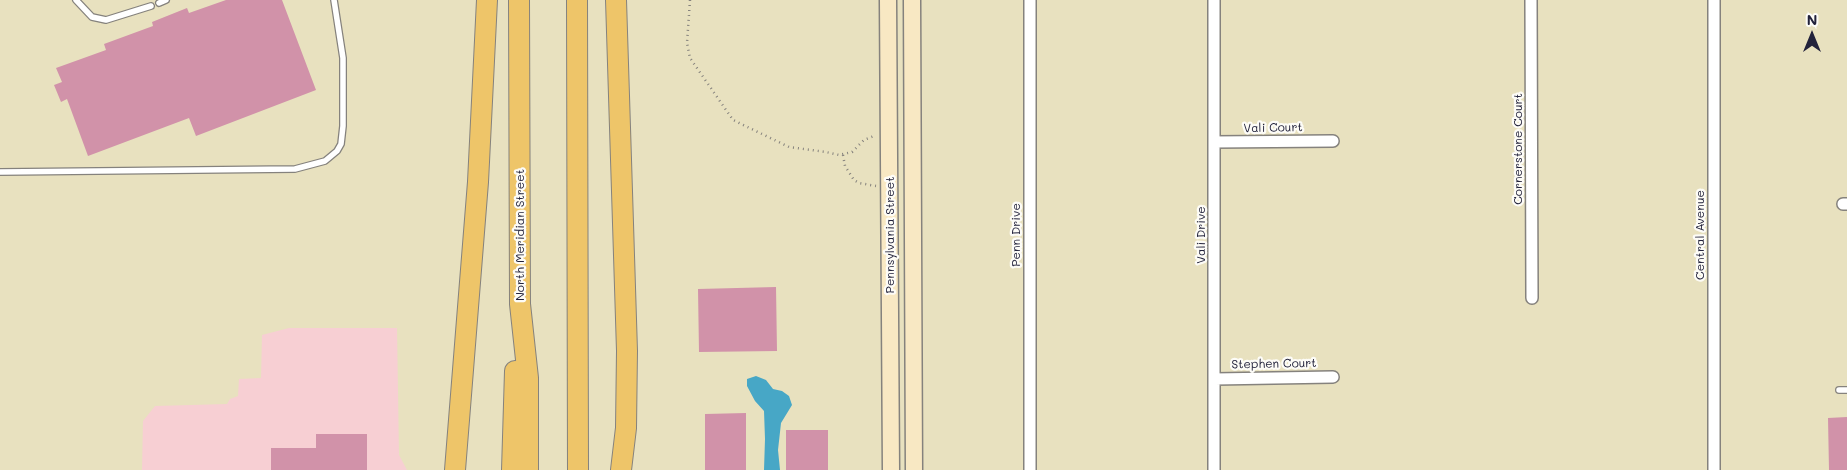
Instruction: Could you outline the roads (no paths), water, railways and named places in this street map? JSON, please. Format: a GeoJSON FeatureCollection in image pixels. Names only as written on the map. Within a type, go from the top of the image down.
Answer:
{"type":"FeatureCollection","features":[{"type":"Feature","properties":{"kind":"highway"},"geometry":{"type":"LineString","coordinates":[[455,470],[478,182],[487,0]]}},
{"type":"Feature","properties":{"kind":"highway","name":"North Meridian Street"},"geometry":{"type":"LineString","coordinates":[[519,0],[520,304],[528,378],[528,470]]}},
{"type":"Feature","properties":{"kind":"highway"},"geometry":{"type":"LineString","coordinates":[[577,0],[578,470]]}},
{"type":"Feature","properties":{"kind":"highway"},"geometry":{"type":"LineString","coordinates":[[616,0],[628,351],[626,428],[621,470]]}},
{"type":"Feature","properties":{"kind":"highway"},"geometry":{"type":"LineString","coordinates":[[512,470],[514,382],[520,304]]}},
{"type":"Feature","properties":{"kind":"main road","name":"Pennsylvania Street"},"geometry":{"type":"LineString","coordinates":[[888,0],[891,470]]}},
{"type":"Feature","properties":{"kind":"main road","name":"Pennsylvania Street"},"geometry":{"type":"LineString","coordinates":[[912,0],[914,470]]}},
{"type":"Feature","properties":{"kind":"street","name":"Penn Drive"},"geometry":{"type":"LineString","coordinates":[[1030,0],[1030,470]]}},
{"type":"Feature","properties":{"kind":"street","name":"Vali Drive"},"geometry":{"type":"LineString","coordinates":[[1214,0],[1214,470]]}},
{"type":"Feature","properties":{"kind":"street","name":"Cornerstone Court"},"geometry":{"type":"LineString","coordinates":[[1531,0],[1532,298]]}},
{"type":"Feature","properties":{"kind":"street","name":"Central Avenue"},"geometry":{"type":"LineString","coordinates":[[1714,0],[1714,470]]}},
{"type":"Feature","properties":{"kind":"street","name":"Vali Court"},"geometry":{"type":"LineString","coordinates":[[1214,142],[1333,140]]}},
{"type":"Feature","properties":{"kind":"street","name":"Stephen Court"},"geometry":{"type":"LineString","coordinates":[[1215,379],[1333,377]]}},
{"type":"Feature","properties":{"kind":"lane"},"geometry":{"type":"LineString","coordinates":[[76,0],[92,16],[106,20],[151,6]]}},
{"type":"Feature","properties":{"kind":"lane"},"geometry":{"type":"LineString","coordinates":[[159,3],[166,0]]}},
{"type":"Feature","properties":{"kind":"lane"},"geometry":{"type":"LineString","coordinates":[[0,172],[295,169],[325,161],[337,151],[343,138],[343,58],[334,0]]}},
{"type":"Feature","properties":{"kind":"lane"},"geometry":{"type":"LineString","coordinates":[[1839,390],[1847,390]]}},
{"type":"Feature","properties":{"kind":"water"},"geometry":{"type":"Polygon","coordinates":[[[756,376],[766,380],[773,389],[782,391],[789,396],[792,405],[781,423],[778,450],[780,470],[764,470],[764,411],[755,401],[747,386],[747,379],[756,376]]]}}]}
